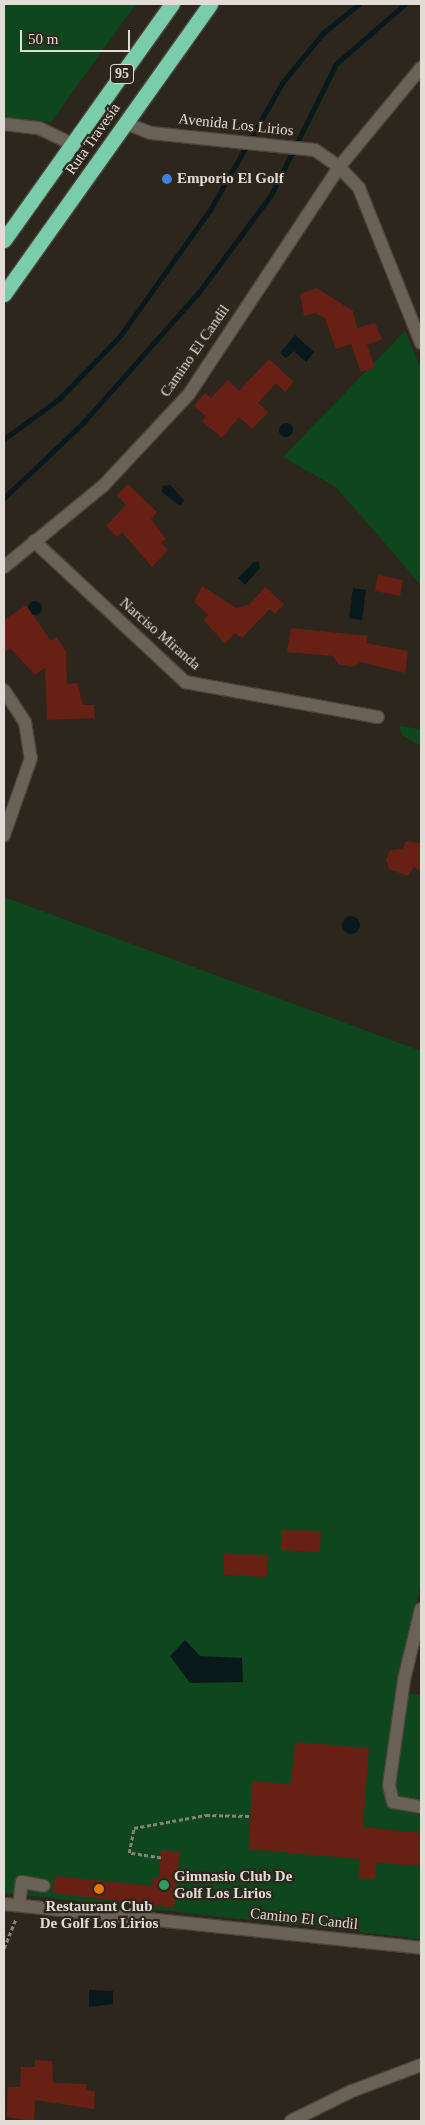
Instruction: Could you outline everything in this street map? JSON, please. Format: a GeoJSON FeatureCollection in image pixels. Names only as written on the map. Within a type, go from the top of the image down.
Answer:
{"type":"FeatureCollection","features":[{"type":"Feature","properties":{"kind":"highway","name":"Ruta Travesía"},"geometry":{"type":"LineString","coordinates":[[4,240],[172,4]]}},
{"type":"Feature","properties":{"kind":"highway","name":"Ruta Travesía"},"geometry":{"type":"LineString","coordinates":[[4,294],[210,4]]}},
{"type":"Feature","properties":{"kind":"street"},"geometry":{"type":"LineString","coordinates":[[339,167],[421,68]]}},
{"type":"Feature","properties":{"kind":"street"},"geometry":{"type":"LineString","coordinates":[[4,124],[39,128],[72,144]]}},
{"type":"Feature","properties":{"kind":"street","name":"Avenida Los Lirios"},"geometry":{"type":"LineString","coordinates":[[125,124],[151,132],[249,141],[316,150],[339,167],[359,188],[415,312],[421,343]]}},
{"type":"Feature","properties":{"kind":"street","name":"Camino El Candil"},"geometry":{"type":"LineString","coordinates":[[4,568],[34,541],[103,486],[188,394],[339,167]]}},
{"type":"Feature","properties":{"kind":"street","name":"Narciso Miranda"},"geometry":{"type":"LineString","coordinates":[[34,541],[186,682],[378,717]]}},
{"type":"Feature","properties":{"kind":"street"},"geometry":{"type":"LineString","coordinates":[[4,690],[24,722],[31,758],[4,835]]}},
{"type":"Feature","properties":{"kind":"street"},"geometry":{"type":"LineString","coordinates":[[421,1608],[404,1680],[389,1785],[393,1802],[421,1807]]}},
{"type":"Feature","properties":{"kind":"street"},"geometry":{"type":"LineString","coordinates":[[19,1905],[22,1882],[44,1886]]}},
{"type":"Feature","properties":{"kind":"street","name":"Camino El Candil"},"geometry":{"type":"LineString","coordinates":[[4,1904],[421,1948]]}},
{"type":"Feature","properties":{"kind":"street"},"geometry":{"type":"LineString","coordinates":[[290,2121],[352,2091],[421,2065]]}},
{"type":"Feature","properties":{"kind":"path"},"geometry":{"type":"LineString","coordinates":[[161,1858],[129,1852],[134,1828],[206,1815],[250,1816]]}},
{"type":"Feature","properties":{"kind":"path"},"geometry":{"type":"LineString","coordinates":[[4,1948],[19,1905]]}},
{"type":"Feature","properties":{"kind":"green space"},"geometry":{"type":"Polygon","coordinates":[[[4,4],[136,4],[51,122],[4,118],[4,4]]]}},
{"type":"Feature","properties":{"kind":"green space"},"geometry":{"type":"Polygon","coordinates":[[[405,331],[421,369],[421,585],[336,487],[283,457],[405,331]]]}},
{"type":"Feature","properties":{"kind":"green space"},"geometry":{"type":"Polygon","coordinates":[[[399,726],[421,729],[421,746],[402,735],[399,726]]]}},
{"type":"Feature","properties":{"kind":"green space"},"geometry":{"type":"Polygon","coordinates":[[[4,897],[421,1051],[421,1584],[395,1692],[421,1695],[421,1939],[4,1893],[4,897]]]}},
{"type":"Feature","properties":{"kind":"shaded area"},"geometry":{"type":"Polygon","coordinates":[[[295,335],[314,352],[306,362],[294,351],[286,358],[280,353],[295,335]]]}},
{"type":"Feature","properties":{"kind":"shaded area"},"geometry":{"type":"Polygon","coordinates":[[[283,423],[289,423],[293,430],[289,437],[283,437],[279,433],[279,427],[283,423]]]}},
{"type":"Feature","properties":{"kind":"shaded area"},"geometry":{"type":"Polygon","coordinates":[[[170,485],[184,500],[180,506],[162,492],[163,486],[170,485]]]}},
{"type":"Feature","properties":{"kind":"shaded area"},"geometry":{"type":"Polygon","coordinates":[[[254,562],[259,562],[260,568],[245,585],[238,578],[254,562]]]}},
{"type":"Feature","properties":{"kind":"shaded area"},"geometry":{"type":"Polygon","coordinates":[[[353,588],[366,590],[362,620],[349,618],[353,588]]]}},
{"type":"Feature","properties":{"kind":"shaded area"},"geometry":{"type":"Polygon","coordinates":[[[35,601],[40,603],[42,608],[40,613],[35,615],[30,613],[28,608],[30,603],[35,601]]]}},
{"type":"Feature","properties":{"kind":"shaded area"},"geometry":{"type":"Polygon","coordinates":[[[351,916],[357,919],[360,925],[357,931],[351,934],[345,931],[342,925],[345,919],[351,916]]]}},
{"type":"Feature","properties":{"kind":"shaded area"},"geometry":{"type":"Polygon","coordinates":[[[185,1640],[200,1656],[242,1658],[243,1682],[190,1683],[170,1656],[185,1640]]]}},
{"type":"Feature","properties":{"kind":"shaded area"},"geometry":{"type":"Polygon","coordinates":[[[89,1990],[113,1991],[113,2004],[89,2007],[89,1990]]]}},
{"type":"Feature","properties":{"kind":"building"},"geometry":{"type":"Polygon","coordinates":[[[317,288],[353,311],[357,328],[375,323],[382,339],[367,345],[375,368],[361,372],[351,344],[336,349],[325,318],[315,313],[304,316],[300,294],[317,288]]]}},
{"type":"Feature","properties":{"kind":"building"},"geometry":{"type":"Polygon","coordinates":[[[269,359],[294,382],[285,392],[276,383],[258,403],[268,412],[252,429],[239,417],[222,438],[202,421],[206,416],[194,406],[205,393],[211,398],[228,380],[239,391],[269,359]]]}},
{"type":"Feature","properties":{"kind":"building"},"geometry":{"type":"Polygon","coordinates":[[[128,484],[157,512],[151,519],[166,539],[161,543],[168,550],[152,567],[122,532],[117,537],[106,526],[126,505],[117,495],[128,484]]]}},
{"type":"Feature","properties":{"kind":"building"},"geometry":{"type":"Polygon","coordinates":[[[378,575],[403,580],[400,596],[375,591],[378,575]]]}},
{"type":"Feature","properties":{"kind":"building"},"geometry":{"type":"Polygon","coordinates":[[[202,586],[236,608],[249,605],[265,587],[284,604],[275,614],[270,609],[242,638],[235,633],[225,644],[204,620],[208,615],[194,602],[202,586]]]}},
{"type":"Feature","properties":{"kind":"building"},"geometry":{"type":"Polygon","coordinates":[[[26,605],[51,641],[56,637],[66,651],[67,684],[77,683],[83,705],[94,705],[95,718],[47,720],[45,668],[35,675],[10,648],[4,653],[4,620],[26,605]]]}},
{"type":"Feature","properties":{"kind":"building"},"geometry":{"type":"Polygon","coordinates":[[[291,628],[368,636],[366,643],[408,651],[405,673],[361,662],[353,667],[338,664],[333,656],[287,652],[291,628]]]}},
{"type":"Feature","properties":{"kind":"building"},"geometry":{"type":"Polygon","coordinates":[[[406,841],[420,843],[421,852],[421,871],[414,867],[408,876],[389,869],[386,860],[390,850],[403,849],[406,841]]]}},
{"type":"Feature","properties":{"kind":"building"},"geometry":{"type":"Polygon","coordinates":[[[282,1530],[321,1531],[320,1552],[281,1550],[282,1530]]]}},
{"type":"Feature","properties":{"kind":"building"},"geometry":{"type":"Polygon","coordinates":[[[224,1554],[268,1555],[267,1577],[223,1575],[224,1554]]]}},
{"type":"Feature","properties":{"kind":"building"},"geometry":{"type":"Polygon","coordinates":[[[295,1742],[369,1748],[363,1827],[421,1833],[421,1866],[376,1863],[375,1879],[358,1878],[360,1859],[249,1849],[252,1781],[291,1784],[295,1742]]]}},
{"type":"Feature","properties":{"kind":"building"},"geometry":{"type":"Polygon","coordinates":[[[161,1850],[180,1852],[174,1908],[53,1893],[55,1876],[152,1886],[153,1877],[159,1878],[161,1850]]]}},
{"type":"Feature","properties":{"kind":"building"},"geometry":{"type":"Polygon","coordinates":[[[35,2060],[52,2061],[53,2083],[87,2084],[86,2090],[95,2091],[94,2109],[35,2100],[34,2121],[7,2117],[8,2087],[20,2087],[21,2067],[35,2067],[35,2060]]]}},
{"type":"Feature","properties":{"kind":"waterway"},"geometry":{"type":"LineString","coordinates":[[4,439],[59,399],[120,336],[210,210],[282,83],[323,33],[359,4]]}},
{"type":"Feature","properties":{"kind":"waterway"},"geometry":{"type":"LineString","coordinates":[[4,498],[83,423],[199,292],[271,195],[336,64],[405,4]]}},
{"type":"Feature","properties":{"kind":"place","name":"Emporio El Golf"},"geometry":{"type":"Point","coordinates":[167,179]}},
{"type":"Feature","properties":{"kind":"place","name":"Gimnasio Club De Golf Los Lirios"},"geometry":{"type":"Point","coordinates":[164,1885]}},
{"type":"Feature","properties":{"kind":"place","name":"Restaurant Club De Golf Los Lirios"},"geometry":{"type":"Point","coordinates":[99,1889]}}]}
